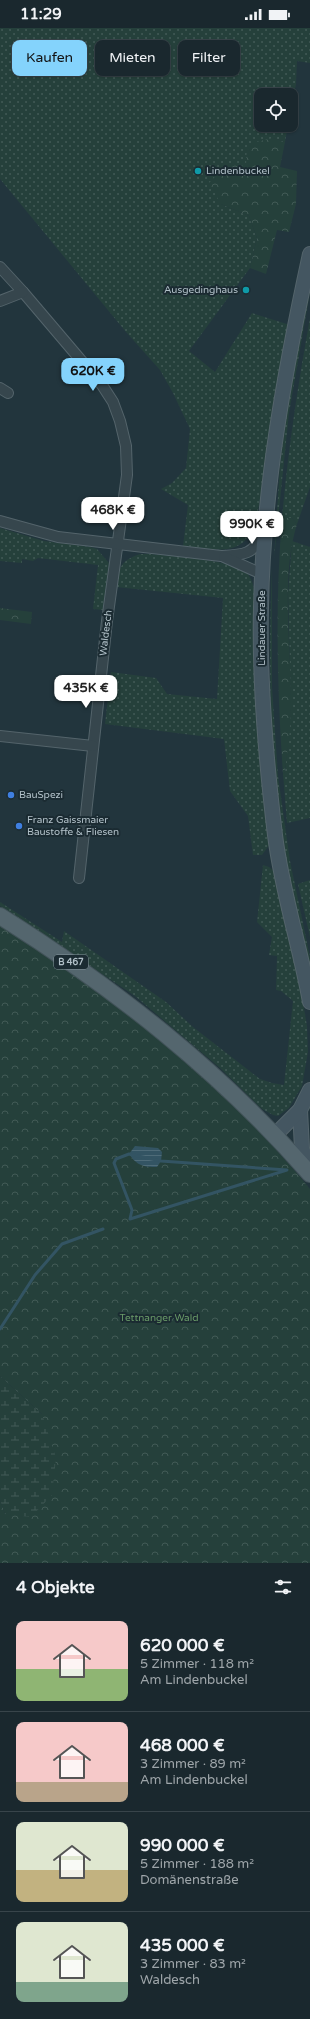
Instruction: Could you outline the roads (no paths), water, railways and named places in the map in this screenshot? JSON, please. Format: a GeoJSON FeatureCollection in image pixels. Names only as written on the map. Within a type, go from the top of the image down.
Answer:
{"type":"FeatureCollection","features":[{"type":"Feature","properties":{"kind":"main road","name":"Lindauer Straße"},"geometry":{"type":"LineString","coordinates":[[310,254],[287,372],[267,519],[262,574],[261,640],[263,698],[275,835],[288,907],[310,1002]]}},
{"type":"Feature","properties":{"kind":"main road","name":"B 467"},"geometry":{"type":"LineString","coordinates":[[0,916],[64,957],[139,1013],[215,1077],[275,1135],[310,1174]]}},
{"type":"Feature","properties":{"kind":"main road"},"geometry":{"type":"LineString","coordinates":[[275,1135],[300,1110],[310,1090]]}},
{"type":"Feature","properties":{"kind":"main road"},"geometry":{"type":"LineString","coordinates":[[300,1110],[302,1149],[310,1168]]}},
{"type":"Feature","properties":{"kind":"street","name":"Waldesch"},"geometry":{"type":"LineString","coordinates":[[0,267],[102,385],[112,402],[126,446],[127,475],[117,543],[79,878]]}},
{"type":"Feature","properties":{"kind":"street"},"geometry":{"type":"LineString","coordinates":[[0,301],[23,292]]}},
{"type":"Feature","properties":{"kind":"street"},"geometry":{"type":"LineString","coordinates":[[0,521],[58,537],[221,556],[237,555],[252,551],[260,540],[267,519]]}},
{"type":"Feature","properties":{"kind":"street"},"geometry":{"type":"LineString","coordinates":[[221,556],[262,574]]}},
{"type":"Feature","properties":{"kind":"street"},"geometry":{"type":"LineString","coordinates":[[0,736],[93,746]]}},
{"type":"Feature","properties":{"kind":"water"},"geometry":{"type":"Polygon","coordinates":[[[135,1146],[158,1148],[162,1152],[161,1161],[157,1167],[148,1167],[135,1161],[129,1154],[135,1146]]]}},
{"type":"Feature","properties":{"kind":"waterway"},"geometry":{"type":"LineString","coordinates":[[129,1154],[161,1161],[287,1170],[130,1219],[132,1210],[114,1163],[116,1159],[129,1154]]}},
{"type":"Feature","properties":{"kind":"waterway"},"geometry":{"type":"LineString","coordinates":[[0,1329],[35,1275],[62,1244],[103,1229]]}},
{"type":"Feature","properties":{"kind":"place","name":"Lindenbuckel"},"geometry":{"type":"Point","coordinates":[198,171]}},
{"type":"Feature","properties":{"kind":"place","name":"Ausgedinghaus"},"geometry":{"type":"Point","coordinates":[246,290]}},
{"type":"Feature","properties":{"kind":"place","name":"BauSpezi"},"geometry":{"type":"Point","coordinates":[11,795]}},
{"type":"Feature","properties":{"kind":"place","name":"Franz Gaissmaier Baustoffe & Fliesen"},"geometry":{"type":"Point","coordinates":[19,826]}},
{"type":"Feature","properties":{"kind":"park label","name":"Tettnanger Wald"},"geometry":{"type":"Point","coordinates":[159,1318]}}]}
